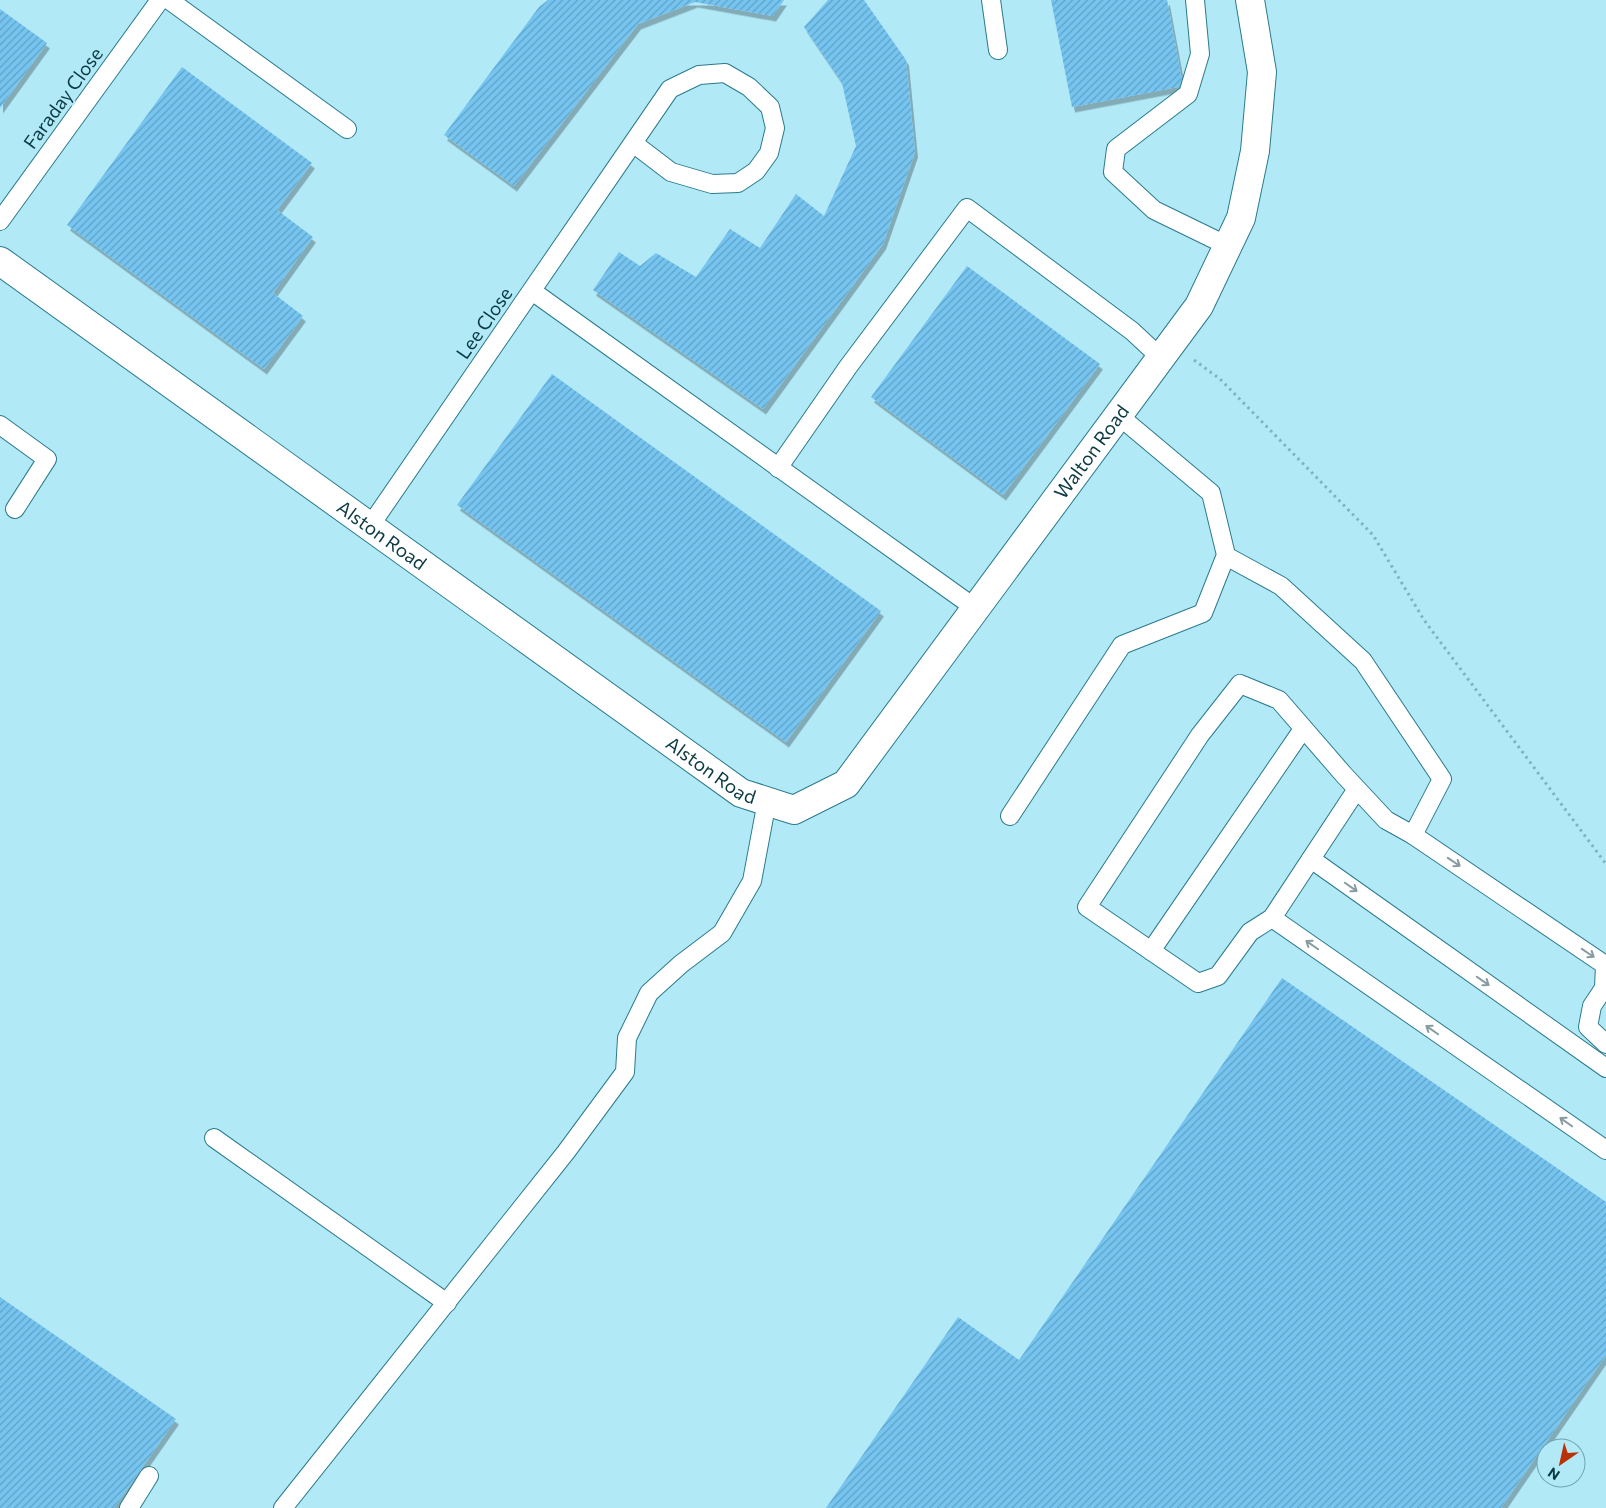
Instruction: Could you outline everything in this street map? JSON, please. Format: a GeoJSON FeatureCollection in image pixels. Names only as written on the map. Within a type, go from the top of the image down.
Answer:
{"type":"FeatureCollection","features":[{"type":"Feature","properties":{"kind":"street","name":"Walton Road"},"geometry":{"type":"LineString","coordinates":[[767,801],[794,810],[846,784],[1199,306],[1241,218],[1255,151],[1262,72],[1250,0]]}},
{"type":"Feature","properties":{"kind":"street","name":"Alston Road"},"geometry":{"type":"LineString","coordinates":[[0,261],[742,792],[767,801]]}},
{"type":"Feature","properties":{"kind":"lane","name":"Faraday Close"},"geometry":{"type":"LineString","coordinates":[[0,221],[160,0]]}},
{"type":"Feature","properties":{"kind":"lane"},"geometry":{"type":"LineString","coordinates":[[169,0],[347,129]]}},
{"type":"Feature","properties":{"kind":"lane"},"geometry":{"type":"LineString","coordinates":[[991,0],[998,50]]}},
{"type":"Feature","properties":{"kind":"lane"},"geometry":{"type":"LineString","coordinates":[[1195,0],[1200,54],[1188,94],[1116,149],[1113,172],[1154,210],[1228,246]]}},
{"type":"Feature","properties":{"kind":"lane","name":"Lee Close"},"geometry":{"type":"LineString","coordinates":[[370,526],[670,89],[699,75],[725,73],[749,87],[770,107],[775,128],[770,153],[756,171],[738,183],[712,184],[671,172],[634,143]]}},
{"type":"Feature","properties":{"kind":"lane"},"geometry":{"type":"LineString","coordinates":[[778,468],[848,367],[968,208],[1132,331],[1166,350]]}},
{"type":"Feature","properties":{"kind":"lane"},"geometry":{"type":"LineString","coordinates":[[532,291],[975,608]]}},
{"type":"Feature","properties":{"kind":"lane"},"geometry":{"type":"LineString","coordinates":[[1010,816],[1122,646],[1203,613],[1226,556],[1211,493],[1118,416]]}},
{"type":"Feature","properties":{"kind":"lane"},"geometry":{"type":"LineString","coordinates":[[0,425],[47,459],[15,509]]}},
{"type":"Feature","properties":{"kind":"lane"},"geometry":{"type":"LineString","coordinates":[[1226,556],[1281,586],[1363,661],[1442,779],[1413,835]]}},
{"type":"Feature","properties":{"kind":"lane"},"geometry":{"type":"LineString","coordinates":[[1357,789],[1272,918],[1250,932],[1218,976],[1198,983],[1088,907],[1200,735],[1240,684],[1279,700],[1386,820],[1413,835],[1605,965],[1604,988],[1592,1006],[1588,1027],[1606,1044]]}},
{"type":"Feature","properties":{"kind":"lane"},"geometry":{"type":"LineString","coordinates":[[1151,951],[1304,729]]}},
{"type":"Feature","properties":{"kind":"lane"},"geometry":{"type":"LineString","coordinates":[[283,1508],[566,1152],[625,1072],[628,1038],[649,993],[681,964],[722,933],[752,881],[767,801]]}},
{"type":"Feature","properties":{"kind":"lane"},"geometry":{"type":"LineString","coordinates":[[1311,859],[1606,1068]]}},
{"type":"Feature","properties":{"kind":"lane"},"geometry":{"type":"LineString","coordinates":[[1272,918],[1606,1150]]}},
{"type":"Feature","properties":{"kind":"lane"},"geometry":{"type":"LineString","coordinates":[[214,1138],[447,1303]]}},
{"type":"Feature","properties":{"kind":"lane"},"geometry":{"type":"LineString","coordinates":[[129,1508],[149,1476]]}},
{"type":"Feature","properties":{"kind":"path"},"geometry":{"type":"LineString","coordinates":[[1166,350],[1220,379],[1373,534],[1424,620],[1606,864]]}},
{"type":"Feature","properties":{"kind":"building"},"geometry":{"type":"Polygon","coordinates":[[[548,0],[784,0],[773,16],[695,2],[638,24],[514,186],[444,135],[539,7],[548,0]]]}},
{"type":"Feature","properties":{"kind":"building"},"geometry":{"type":"Polygon","coordinates":[[[828,0],[864,0],[906,60],[915,152],[883,244],[763,409],[593,290],[619,252],[640,266],[656,253],[696,277],[730,229],[760,248],[796,194],[824,216],[856,146],[842,83],[804,27],[828,0]]]}},
{"type":"Feature","properties":{"kind":"building"},"geometry":{"type":"Polygon","coordinates":[[[1051,0],[1167,0],[1183,86],[1072,107],[1051,0]]]}},
{"type":"Feature","properties":{"kind":"building"},"geometry":{"type":"Polygon","coordinates":[[[0,9],[47,43],[0,108],[0,9]]]}},
{"type":"Feature","properties":{"kind":"building"},"geometry":{"type":"Polygon","coordinates":[[[182,67],[312,163],[277,210],[313,237],[273,293],[303,316],[264,369],[67,225],[182,67]]]}},
{"type":"Feature","properties":{"kind":"building"},"geometry":{"type":"Polygon","coordinates":[[[967,266],[1100,364],[1003,495],[871,397],[967,266]]]}},
{"type":"Feature","properties":{"kind":"building"},"geometry":{"type":"Polygon","coordinates":[[[552,374],[881,611],[786,742],[457,505],[552,374]]]}},
{"type":"Feature","properties":{"kind":"building"},"geometry":{"type":"Polygon","coordinates":[[[1282,978],[1606,1202],[1606,1355],[1549,1438],[1536,1438],[1536,1457],[1501,1508],[826,1508],[958,1317],[1019,1360],[1282,978]]]}},
{"type":"Feature","properties":{"kind":"building"},"geometry":{"type":"Polygon","coordinates":[[[0,1297],[176,1419],[114,1508],[0,1508],[0,1297]]]}}]}
